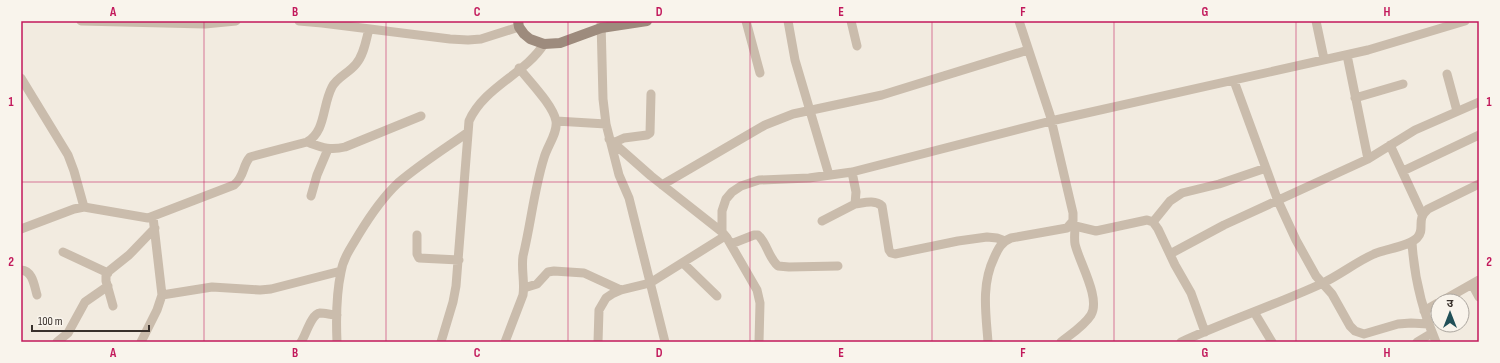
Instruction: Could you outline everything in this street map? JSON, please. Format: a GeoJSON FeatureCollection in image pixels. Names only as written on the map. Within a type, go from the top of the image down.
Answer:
{"type":"FeatureCollection","features":[{"type":"Feature","properties":{"kind":"main road"},"geometry":{"type":"LineString","coordinates":[[519,24],[524,34],[530,39],[544,44],[560,43],[601,25],[647,21]]}},
{"type":"Feature","properties":{"kind":"street"},"geometry":{"type":"LineString","coordinates":[[86,21],[205,24],[236,21]]}},
{"type":"Feature","properties":{"kind":"street"},"geometry":{"type":"LineString","coordinates":[[299,21],[450,40],[481,39],[519,24]]}},
{"type":"Feature","properties":{"kind":"street"},"geometry":{"type":"LineString","coordinates":[[746,21],[760,73]]}},
{"type":"Feature","properties":{"kind":"street"},"geometry":{"type":"LineString","coordinates":[[788,21],[795,60],[829,175]]}},
{"type":"Feature","properties":{"kind":"street"},"geometry":{"type":"LineString","coordinates":[[851,21],[857,46]]}},
{"type":"Feature","properties":{"kind":"street"},"geometry":{"type":"LineString","coordinates":[[1019,21],[1051,121],[1073,213],[1075,244],[1093,296],[1094,308],[1091,314],[1085,322],[1061,342]]}},
{"type":"Feature","properties":{"kind":"street"},"geometry":{"type":"LineString","coordinates":[[1316,21],[1324,59]]}},
{"type":"Feature","properties":{"kind":"street"},"geometry":{"type":"LineString","coordinates":[[723,234],[722,211],[726,199],[732,192],[741,186],[759,180],[793,180],[852,172],[1051,121],[1368,50],[1465,21]]}},
{"type":"Feature","properties":{"kind":"street"},"geometry":{"type":"LineString","coordinates":[[601,25],[603,99],[606,124],[619,175],[629,198],[665,342]]}},
{"type":"Feature","properties":{"kind":"street"},"geometry":{"type":"LineString","coordinates":[[21,228],[74,209],[84,207],[141,218],[153,217],[234,184],[242,176],[246,162],[250,157],[307,142],[313,139],[322,122],[332,87],[337,80],[358,63],[369,29]]}},
{"type":"Feature","properties":{"kind":"street"},"geometry":{"type":"LineString","coordinates":[[441,342],[453,302],[459,260],[469,121],[483,100],[519,68],[534,57],[544,44]]}},
{"type":"Feature","properties":{"kind":"street"},"geometry":{"type":"LineString","coordinates":[[662,185],[765,125],[794,114],[882,95],[1028,50]]}},
{"type":"Feature","properties":{"kind":"street"},"geometry":{"type":"LineString","coordinates":[[1347,54],[1368,160]]}},
{"type":"Feature","properties":{"kind":"street"},"geometry":{"type":"LineString","coordinates":[[505,342],[524,288],[522,256],[540,170],[556,129],[556,121],[549,106],[519,68]]}},
{"type":"Feature","properties":{"kind":"street"},"geometry":{"type":"LineString","coordinates":[[1447,74],[1457,111]]}},
{"type":"Feature","properties":{"kind":"street"},"geometry":{"type":"LineString","coordinates":[[21,78],[68,155],[84,207]]}},
{"type":"Feature","properties":{"kind":"street"},"geometry":{"type":"LineString","coordinates":[[1234,81],[1278,201],[1296,240],[1313,270],[1332,294],[1350,326],[1359,333],[1371,332],[1404,323],[1428,324]]}},
{"type":"Feature","properties":{"kind":"street"},"geometry":{"type":"LineString","coordinates":[[1355,98],[1403,84]]}},
{"type":"Feature","properties":{"kind":"street"},"geometry":{"type":"LineString","coordinates":[[611,141],[647,135],[650,133],[651,94]]}},
{"type":"Feature","properties":{"kind":"street"},"geometry":{"type":"LineString","coordinates":[[1170,254],[1224,225],[1368,160],[1415,130],[1479,102]]}},
{"type":"Feature","properties":{"kind":"street"},"geometry":{"type":"LineString","coordinates":[[307,142],[328,149],[345,147],[421,116]]}},
{"type":"Feature","properties":{"kind":"street"},"geometry":{"type":"LineString","coordinates":[[556,121],[606,124]]}},
{"type":"Feature","properties":{"kind":"street"},"geometry":{"type":"LineString","coordinates":[[337,342],[337,315],[341,271],[347,253],[384,198],[398,184],[420,166],[467,133]]}},
{"type":"Feature","properties":{"kind":"street"},"geometry":{"type":"LineString","coordinates":[[1403,171],[1479,135]]}},
{"type":"Feature","properties":{"kind":"street"},"geometry":{"type":"LineString","coordinates":[[611,141],[662,185],[723,234],[731,244],[759,296],[759,342]]}},
{"type":"Feature","properties":{"kind":"street"},"geometry":{"type":"LineString","coordinates":[[1181,342],[1322,283],[1374,255],[1412,242],[1417,238],[1420,232],[1422,214],[1390,145]]}},
{"type":"Feature","properties":{"kind":"street"},"geometry":{"type":"LineString","coordinates":[[311,196],[317,175],[328,149]]}},
{"type":"Feature","properties":{"kind":"street"},"geometry":{"type":"LineString","coordinates":[[1153,222],[1170,201],[1182,193],[1219,184],[1266,168]]}},
{"type":"Feature","properties":{"kind":"street"},"geometry":{"type":"LineString","coordinates":[[852,172],[856,192],[855,204]]}},
{"type":"Feature","properties":{"kind":"street"},"geometry":{"type":"LineString","coordinates":[[1422,214],[1428,209],[1479,184]]}},
{"type":"Feature","properties":{"kind":"street"},"geometry":{"type":"LineString","coordinates":[[822,221],[855,204],[879,203],[882,206],[889,250],[891,253],[895,254],[958,241],[987,237],[1005,241]]}},
{"type":"Feature","properties":{"kind":"street"},"geometry":{"type":"LineString","coordinates":[[141,342],[157,310],[162,294],[153,217]]}},
{"type":"Feature","properties":{"kind":"street"},"geometry":{"type":"LineString","coordinates":[[988,342],[986,280],[996,253],[1000,245],[1005,241],[1011,238],[1060,230],[1073,225],[1096,231],[1146,220],[1153,222],[1158,229],[1192,293],[1205,332]]}},
{"type":"Feature","properties":{"kind":"street"},"geometry":{"type":"LineString","coordinates":[[113,306],[106,276],[109,271],[129,254],[155,228]]}},
{"type":"Feature","properties":{"kind":"street"},"geometry":{"type":"LineString","coordinates":[[417,234],[417,254],[419,258],[459,260]]}},
{"type":"Feature","properties":{"kind":"street"},"geometry":{"type":"LineString","coordinates":[[598,342],[599,310],[606,298],[621,290],[650,283],[683,263],[723,234]]}},
{"type":"Feature","properties":{"kind":"street"},"geometry":{"type":"LineString","coordinates":[[731,244],[758,234],[762,238],[771,259],[778,266],[838,266]]}},
{"type":"Feature","properties":{"kind":"street"},"geometry":{"type":"LineString","coordinates":[[1412,242],[1415,269],[1424,311],[1430,328]]}},
{"type":"Feature","properties":{"kind":"street"},"geometry":{"type":"LineString","coordinates":[[63,252],[108,273]]}},
{"type":"Feature","properties":{"kind":"street"},"geometry":{"type":"LineString","coordinates":[[683,263],[717,296]]}},
{"type":"Feature","properties":{"kind":"street"},"geometry":{"type":"LineString","coordinates":[[21,270],[28,272],[30,275],[37,295]]}},
{"type":"Feature","properties":{"kind":"street"},"geometry":{"type":"LineString","coordinates":[[162,294],[212,287],[260,290],[272,289],[341,271]]}},
{"type":"Feature","properties":{"kind":"street"},"geometry":{"type":"LineString","coordinates":[[524,288],[537,284],[548,272],[554,271],[584,273],[621,290]]}},
{"type":"Feature","properties":{"kind":"street"},"geometry":{"type":"LineString","coordinates":[[1456,293],[1476,282],[1479,297]]}},
{"type":"Feature","properties":{"kind":"street"},"geometry":{"type":"LineString","coordinates":[[57,342],[68,333],[85,302],[108,286]]}},
{"type":"Feature","properties":{"kind":"street"},"geometry":{"type":"LineString","coordinates":[[1424,311],[1430,308]]}},
{"type":"Feature","properties":{"kind":"street"},"geometry":{"type":"LineString","coordinates":[[1254,312],[1272,342]]}},
{"type":"Feature","properties":{"kind":"street"},"geometry":{"type":"LineString","coordinates":[[301,342],[307,333],[312,318],[316,315],[320,313],[337,315]]}},
{"type":"Feature","properties":{"kind":"street"},"geometry":{"type":"LineString","coordinates":[[1417,342],[1432,333],[1436,342]]}}]}
